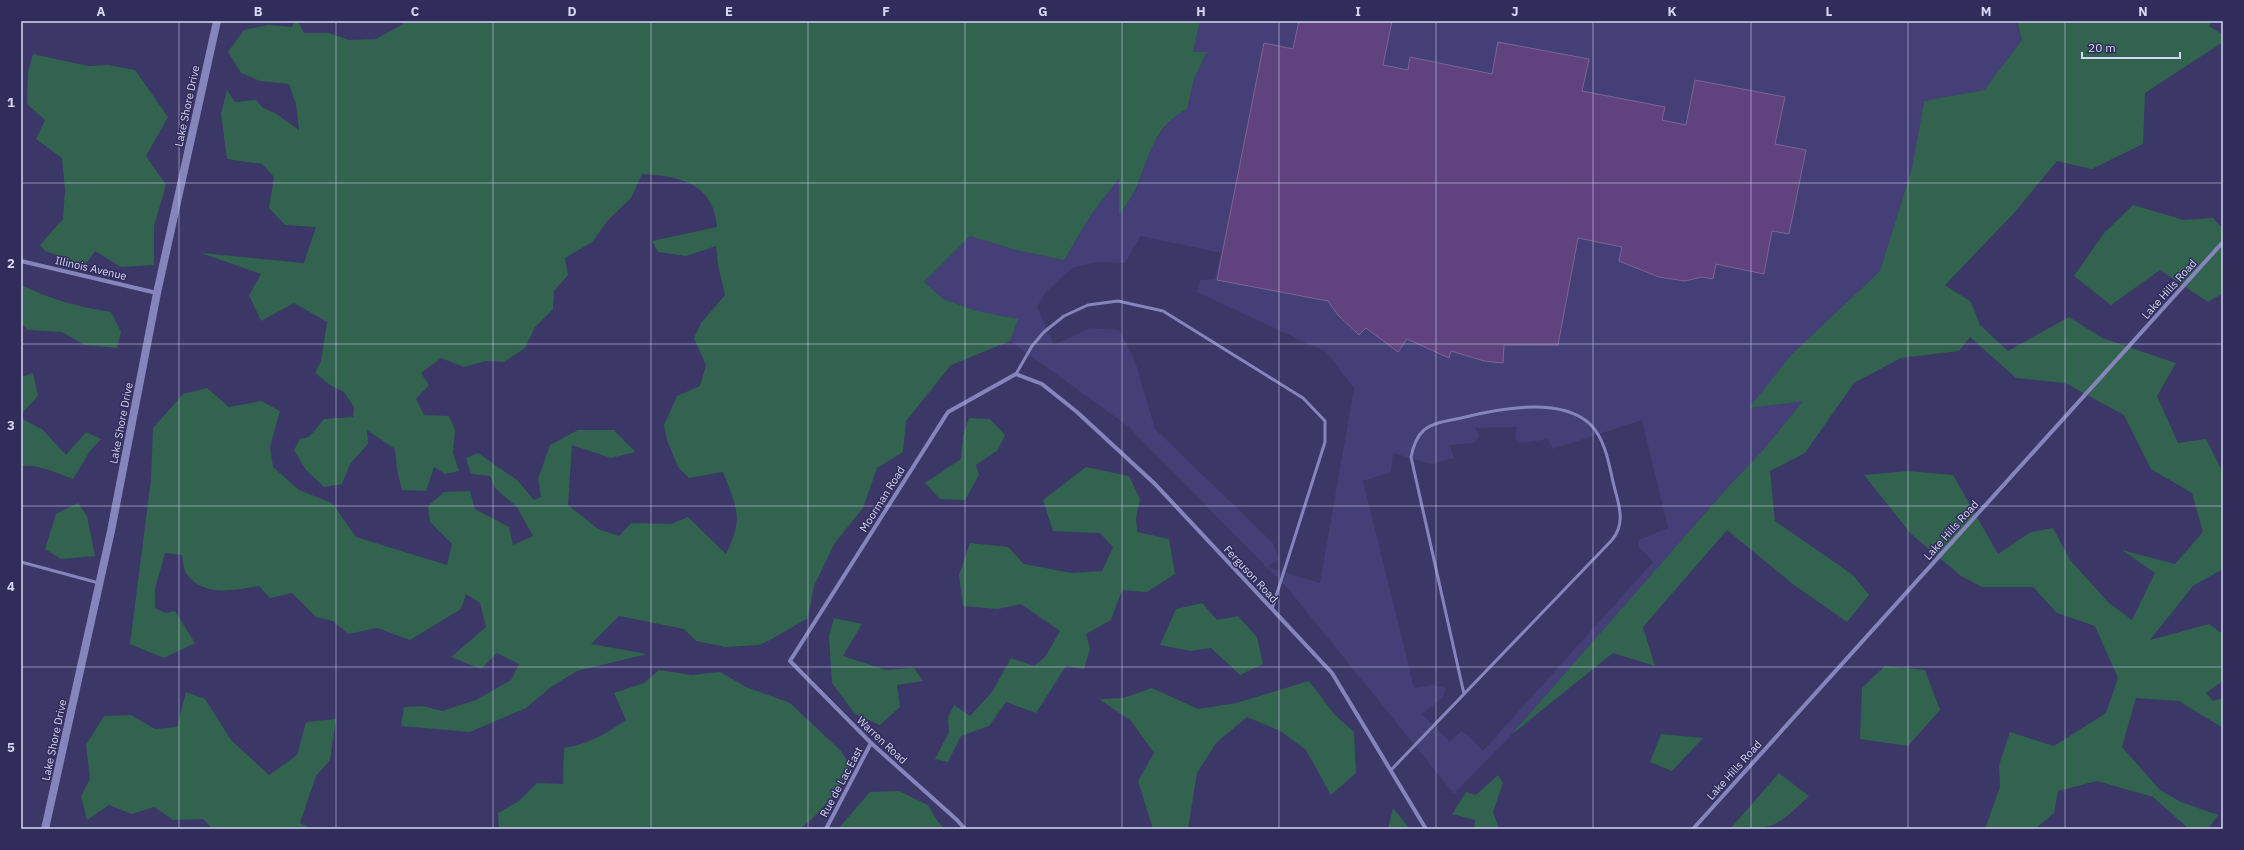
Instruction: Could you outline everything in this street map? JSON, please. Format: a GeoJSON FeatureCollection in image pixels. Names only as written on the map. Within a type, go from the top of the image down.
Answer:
{"type":"FeatureCollection","features":[{"type":"Feature","properties":{"kind":"street","name":"Lake Shore Drive"},"geometry":{"type":"LineString","coordinates":[[45,829],[99,583],[157,293],[217,21]]}},
{"type":"Feature","properties":{"kind":"street","name":"Lake Hills Road"},"geometry":{"type":"LineString","coordinates":[[1693,829],[2223,242]]}},
{"type":"Feature","properties":{"kind":"street","name":"Illinois Avenue"},"geometry":{"type":"LineString","coordinates":[[21,261],[157,293]]}},
{"type":"Feature","properties":{"kind":"street","name":"Ferguson Road"},"geometry":{"type":"LineString","coordinates":[[1016,374],[1042,384],[1077,412],[1155,484],[1332,673],[1426,829]]}},
{"type":"Feature","properties":{"kind":"street","name":"Moorman Road"},"geometry":{"type":"LineString","coordinates":[[790,661],[948,412],[1016,374]]}},
{"type":"Feature","properties":{"kind":"street","name":"Warren Road"},"geometry":{"type":"LineString","coordinates":[[790,661],[871,743],[957,820],[965,829]]}},
{"type":"Feature","properties":{"kind":"street","name":"Rue de Lac East"},"geometry":{"type":"LineString","coordinates":[[826,829],[871,743]]}},
{"type":"Feature","properties":{"kind":"lane"},"geometry":{"type":"LineString","coordinates":[[1016,374],[1032,346],[1044,332],[1064,316],[1088,305],[1118,301],[1163,311],[1289,389],[1313,407],[1325,421],[1325,442],[1272,610]]}},
{"type":"Feature","properties":{"kind":"lane"},"geometry":{"type":"LineString","coordinates":[[1391,770],[1464,694],[1618,532],[1621,514],[1605,450],[1599,437],[1590,424],[1568,413],[1536,406],[1495,410],[1432,424],[1423,431],[1414,444],[1411,457],[1464,694]]}},
{"type":"Feature","properties":{"kind":"lane"},"geometry":{"type":"LineString","coordinates":[[21,562],[99,583]]}},
{"type":"Feature","properties":{"kind":"shaded area"},"geometry":{"type":"Polygon","coordinates":[[[1200,21],[2016,21],[2022,40],[1984,90],[1924,101],[1912,168],[1880,271],[1792,354],[1750,408],[1804,400],[1764,449],[1728,487],[1511,735],[1454,794],[1290,591],[1128,426],[1010,341],[1018,319],[977,311],[943,299],[924,282],[970,236],[1016,250],[1064,260],[1092,213],[1119,177],[1120,214],[1137,188],[1152,145],[1173,116],[1187,109],[1194,79],[1207,53],[1193,52],[1200,21]],[[1141,236],[1125,263],[1097,262],[1072,268],[1046,292],[1037,307],[1054,345],[1090,328],[1119,330],[1135,361],[1155,429],[1273,543],[1279,559],[1267,567],[1320,583],[1354,388],[1326,352],[1197,292],[1200,280],[1215,279],[1221,253],[1141,236]],[[1642,420],[1553,449],[1548,439],[1523,443],[1515,439],[1517,427],[1475,428],[1480,436],[1474,443],[1450,445],[1454,458],[1431,464],[1393,453],[1391,472],[1363,481],[1414,688],[1432,685],[1446,688],[1443,697],[1422,714],[1450,742],[1461,731],[1470,737],[1483,751],[1653,562],[1638,546],[1639,540],[1668,528],[1642,420]]]}},
{"type":"Feature","properties":{"kind":"green space"},"geometry":{"type":"Polygon","coordinates":[[[295,21],[298,21],[304,33],[329,33],[349,40],[376,39],[403,24],[403,21],[1200,21],[1193,52],[1207,52],[1194,79],[1187,109],[1167,124],[1154,142],[1135,190],[1126,205],[1119,215],[1119,178],[1092,213],[1064,260],[1016,250],[970,236],[924,282],[943,299],[977,311],[1018,319],[1010,341],[951,365],[906,421],[903,452],[877,468],[863,508],[834,544],[814,586],[808,618],[759,645],[725,647],[696,641],[684,629],[619,616],[591,644],[647,654],[577,671],[551,687],[526,708],[470,732],[401,726],[404,707],[423,706],[442,711],[476,700],[511,680],[519,664],[497,653],[481,669],[451,657],[486,627],[480,603],[466,594],[461,609],[410,640],[377,628],[348,634],[333,621],[316,617],[292,593],[270,598],[259,586],[220,590],[201,586],[193,581],[186,573],[182,555],[165,553],[155,589],[155,608],[166,613],[175,611],[195,643],[164,658],[130,644],[151,479],[153,428],[183,394],[207,388],[229,407],[261,401],[280,411],[270,447],[273,467],[299,490],[332,503],[356,537],[447,565],[452,544],[430,522],[428,506],[444,492],[470,491],[475,509],[509,527],[513,545],[533,536],[517,507],[495,488],[490,476],[471,474],[466,458],[478,453],[517,480],[534,500],[541,497],[538,479],[550,445],[578,430],[614,430],[635,452],[611,458],[572,445],[568,505],[598,529],[619,536],[631,523],[671,524],[688,517],[726,554],[732,541],[737,522],[735,504],[723,472],[689,478],[678,467],[667,440],[664,425],[677,396],[700,386],[706,365],[694,338],[701,323],[725,295],[718,265],[716,246],[686,256],[658,252],[652,241],[717,227],[714,212],[709,200],[702,191],[692,185],[669,177],[642,174],[631,198],[608,220],[592,242],[565,258],[568,275],[554,291],[553,309],[535,327],[525,348],[504,362],[486,361],[464,367],[441,358],[421,373],[429,385],[416,399],[424,415],[449,416],[455,430],[453,453],[459,471],[445,474],[434,467],[426,491],[402,490],[397,470],[395,449],[367,430],[368,444],[350,464],[342,484],[324,487],[306,470],[294,450],[300,439],[309,437],[324,419],[353,417],[354,407],[344,392],[330,385],[315,373],[321,361],[327,322],[294,303],[261,321],[249,295],[261,274],[201,253],[304,263],[316,227],[285,225],[269,208],[274,177],[262,164],[227,159],[221,114],[227,90],[235,102],[256,100],[263,108],[275,113],[299,130],[296,104],[289,84],[260,81],[241,73],[228,52],[244,30],[268,25],[292,27],[295,21]]]}},
{"type":"Feature","properties":{"kind":"green space"},"geometry":{"type":"Polygon","coordinates":[[[2017,21],[2212,21],[2209,26],[2223,35],[2223,42],[2145,93],[2143,144],[2092,169],[2057,161],[2015,212],[1945,285],[1971,302],[1980,325],[2008,351],[2069,317],[2102,338],[2176,363],[2157,396],[2178,443],[2206,439],[2223,473],[2223,569],[2193,586],[2150,640],[2209,624],[2223,634],[2223,681],[2206,693],[2213,701],[2223,698],[2223,728],[2179,701],[2136,698],[2122,747],[2160,790],[2181,802],[2218,815],[2208,829],[2189,829],[2153,797],[2097,781],[2058,791],[2054,813],[2035,829],[1985,829],[2000,787],[1999,765],[2010,732],[2054,746],[2106,713],[2118,678],[2095,626],[2057,613],[2033,587],[1982,587],[1961,576],[1911,534],[1864,475],[1908,471],[1953,475],[1998,554],[2031,532],[2053,528],[2070,560],[2109,603],[2132,620],[2155,573],[2122,550],[2175,564],[2203,532],[2192,493],[2151,469],[2124,415],[2065,383],[2016,378],[1970,337],[1959,351],[1901,358],[1854,383],[1805,453],[1770,471],[1775,521],[1853,575],[1869,595],[1847,622],[1794,585],[1727,530],[1643,627],[1655,666],[1613,653],[1511,735],[1728,487],[1764,449],[1803,401],[1749,408],[1792,354],[1880,271],[1912,168],[1924,101],[1984,90],[2022,40],[2017,21]]]}},
{"type":"Feature","properties":{"kind":"green space"},"geometry":{"type":"Polygon","coordinates":[[[33,54],[88,66],[108,65],[135,70],[168,117],[146,156],[166,185],[154,226],[154,265],[121,267],[95,251],[85,265],[45,251],[40,245],[63,219],[65,190],[62,158],[36,139],[45,120],[27,104],[28,72],[33,54]]]}},
{"type":"Feature","properties":{"kind":"green space"},"geometry":{"type":"Polygon","coordinates":[[[2133,205],[2184,220],[2213,218],[2223,229],[2223,293],[2208,302],[2160,270],[2111,305],[2074,276],[2104,233],[2133,205]]]}},
{"type":"Feature","properties":{"kind":"green space"},"geometry":{"type":"Polygon","coordinates":[[[21,285],[65,302],[111,312],[121,332],[117,348],[85,345],[62,332],[28,330],[21,323],[21,285]]]}},
{"type":"Feature","properties":{"kind":"green space"},"geometry":{"type":"Polygon","coordinates":[[[33,373],[38,396],[21,414],[21,377],[33,373]]]}},
{"type":"Feature","properties":{"kind":"green space"},"geometry":{"type":"Polygon","coordinates":[[[21,418],[43,430],[66,455],[86,432],[101,439],[90,451],[73,479],[34,466],[21,466],[21,418]]]}},
{"type":"Feature","properties":{"kind":"green space"},"geometry":{"type":"Polygon","coordinates":[[[969,418],[990,419],[1005,435],[998,450],[976,465],[979,475],[965,500],[940,499],[925,483],[961,459],[963,436],[969,418]]]}},
{"type":"Feature","properties":{"kind":"green space"},"geometry":{"type":"Polygon","coordinates":[[[1086,467],[1129,476],[1140,499],[1136,518],[1137,532],[1169,539],[1175,574],[1147,592],[1122,590],[1111,620],[1086,634],[1090,649],[1084,669],[1066,666],[1036,713],[1006,702],[989,726],[961,736],[948,762],[935,759],[949,732],[948,718],[954,705],[970,716],[992,692],[1011,658],[1034,666],[1045,657],[1060,631],[1021,604],[998,609],[963,606],[959,575],[970,543],[1008,547],[1024,564],[1072,573],[1102,571],[1113,547],[1100,533],[1053,531],[1043,500],[1086,467]]]}},
{"type":"Feature","properties":{"kind":"green space"},"geometry":{"type":"Polygon","coordinates":[[[78,503],[87,516],[95,556],[61,559],[45,549],[56,514],[78,503]]]}},
{"type":"Feature","properties":{"kind":"green space"},"geometry":{"type":"Polygon","coordinates":[[[1202,603],[1217,620],[1238,616],[1257,637],[1263,664],[1240,675],[1211,648],[1190,651],[1160,645],[1176,609],[1202,603]]]}},
{"type":"Feature","properties":{"kind":"green space"},"geometry":{"type":"Polygon","coordinates":[[[834,618],[862,624],[843,656],[886,670],[914,668],[923,681],[897,685],[900,707],[880,725],[855,714],[832,683],[829,636],[834,618]]]}},
{"type":"Feature","properties":{"kind":"green space"},"geometry":{"type":"Polygon","coordinates":[[[1885,666],[1925,670],[1940,710],[1908,746],[1860,739],[1862,688],[1885,666]]]}},
{"type":"Feature","properties":{"kind":"green space"},"geometry":{"type":"Polygon","coordinates":[[[659,670],[692,675],[720,672],[746,687],[790,703],[840,750],[851,766],[836,792],[823,808],[800,829],[499,829],[498,813],[519,801],[537,783],[563,784],[564,748],[581,744],[596,738],[626,720],[614,693],[644,683],[659,670]]]}},
{"type":"Feature","properties":{"kind":"green space"},"geometry":{"type":"Polygon","coordinates":[[[1309,681],[1335,715],[1354,732],[1356,773],[1331,795],[1306,750],[1280,731],[1247,717],[1216,743],[1197,773],[1188,829],[1153,829],[1138,781],[1154,753],[1131,721],[1099,699],[1123,698],[1152,688],[1198,709],[1236,703],[1309,681]]]}},
{"type":"Feature","properties":{"kind":"green space"},"geometry":{"type":"Polygon","coordinates":[[[186,692],[205,699],[231,740],[269,775],[297,755],[306,722],[336,719],[330,760],[316,776],[300,823],[312,829],[213,829],[203,819],[173,820],[154,807],[132,814],[109,805],[87,820],[81,796],[90,779],[86,745],[104,716],[131,715],[155,729],[177,727],[186,692]]]}},
{"type":"Feature","properties":{"kind":"green space"},"geometry":{"type":"Polygon","coordinates":[[[1661,734],[1703,738],[1672,771],[1650,762],[1661,734]]]}},
{"type":"Feature","properties":{"kind":"green space"},"geometry":{"type":"Polygon","coordinates":[[[1779,773],[1809,796],[1782,820],[1767,827],[1730,829],[1779,773]]]}},
{"type":"Feature","properties":{"kind":"green space"},"geometry":{"type":"Polygon","coordinates":[[[1498,775],[1503,783],[1493,812],[1499,829],[1474,829],[1475,820],[1452,814],[1466,792],[1476,795],[1498,775]]]}},
{"type":"Feature","properties":{"kind":"green space"},"geometry":{"type":"Polygon","coordinates":[[[899,791],[928,805],[938,822],[945,829],[838,829],[870,792],[899,791]]]}},
{"type":"Feature","properties":{"kind":"green space"},"geometry":{"type":"Polygon","coordinates":[[[1393,808],[1410,829],[1388,829],[1393,808]]]}},
{"type":"Feature","properties":{"kind":"building"},"geometry":{"type":"Polygon","coordinates":[[[1299,21],[1392,21],[1383,65],[1408,70],[1410,57],[1492,74],[1498,42],[1589,59],[1582,91],[1665,107],[1662,120],[1686,125],[1695,80],[1785,97],[1775,144],[1806,150],[1789,234],[1772,231],[1764,274],[1716,264],[1713,279],[1702,277],[1685,281],[1659,277],[1619,261],[1622,247],[1578,238],[1558,345],[1504,345],[1503,363],[1484,361],[1451,351],[1449,358],[1407,339],[1398,352],[1366,328],[1359,335],[1338,315],[1328,301],[1217,280],[1264,43],[1293,49],[1299,21]]]}}]}
